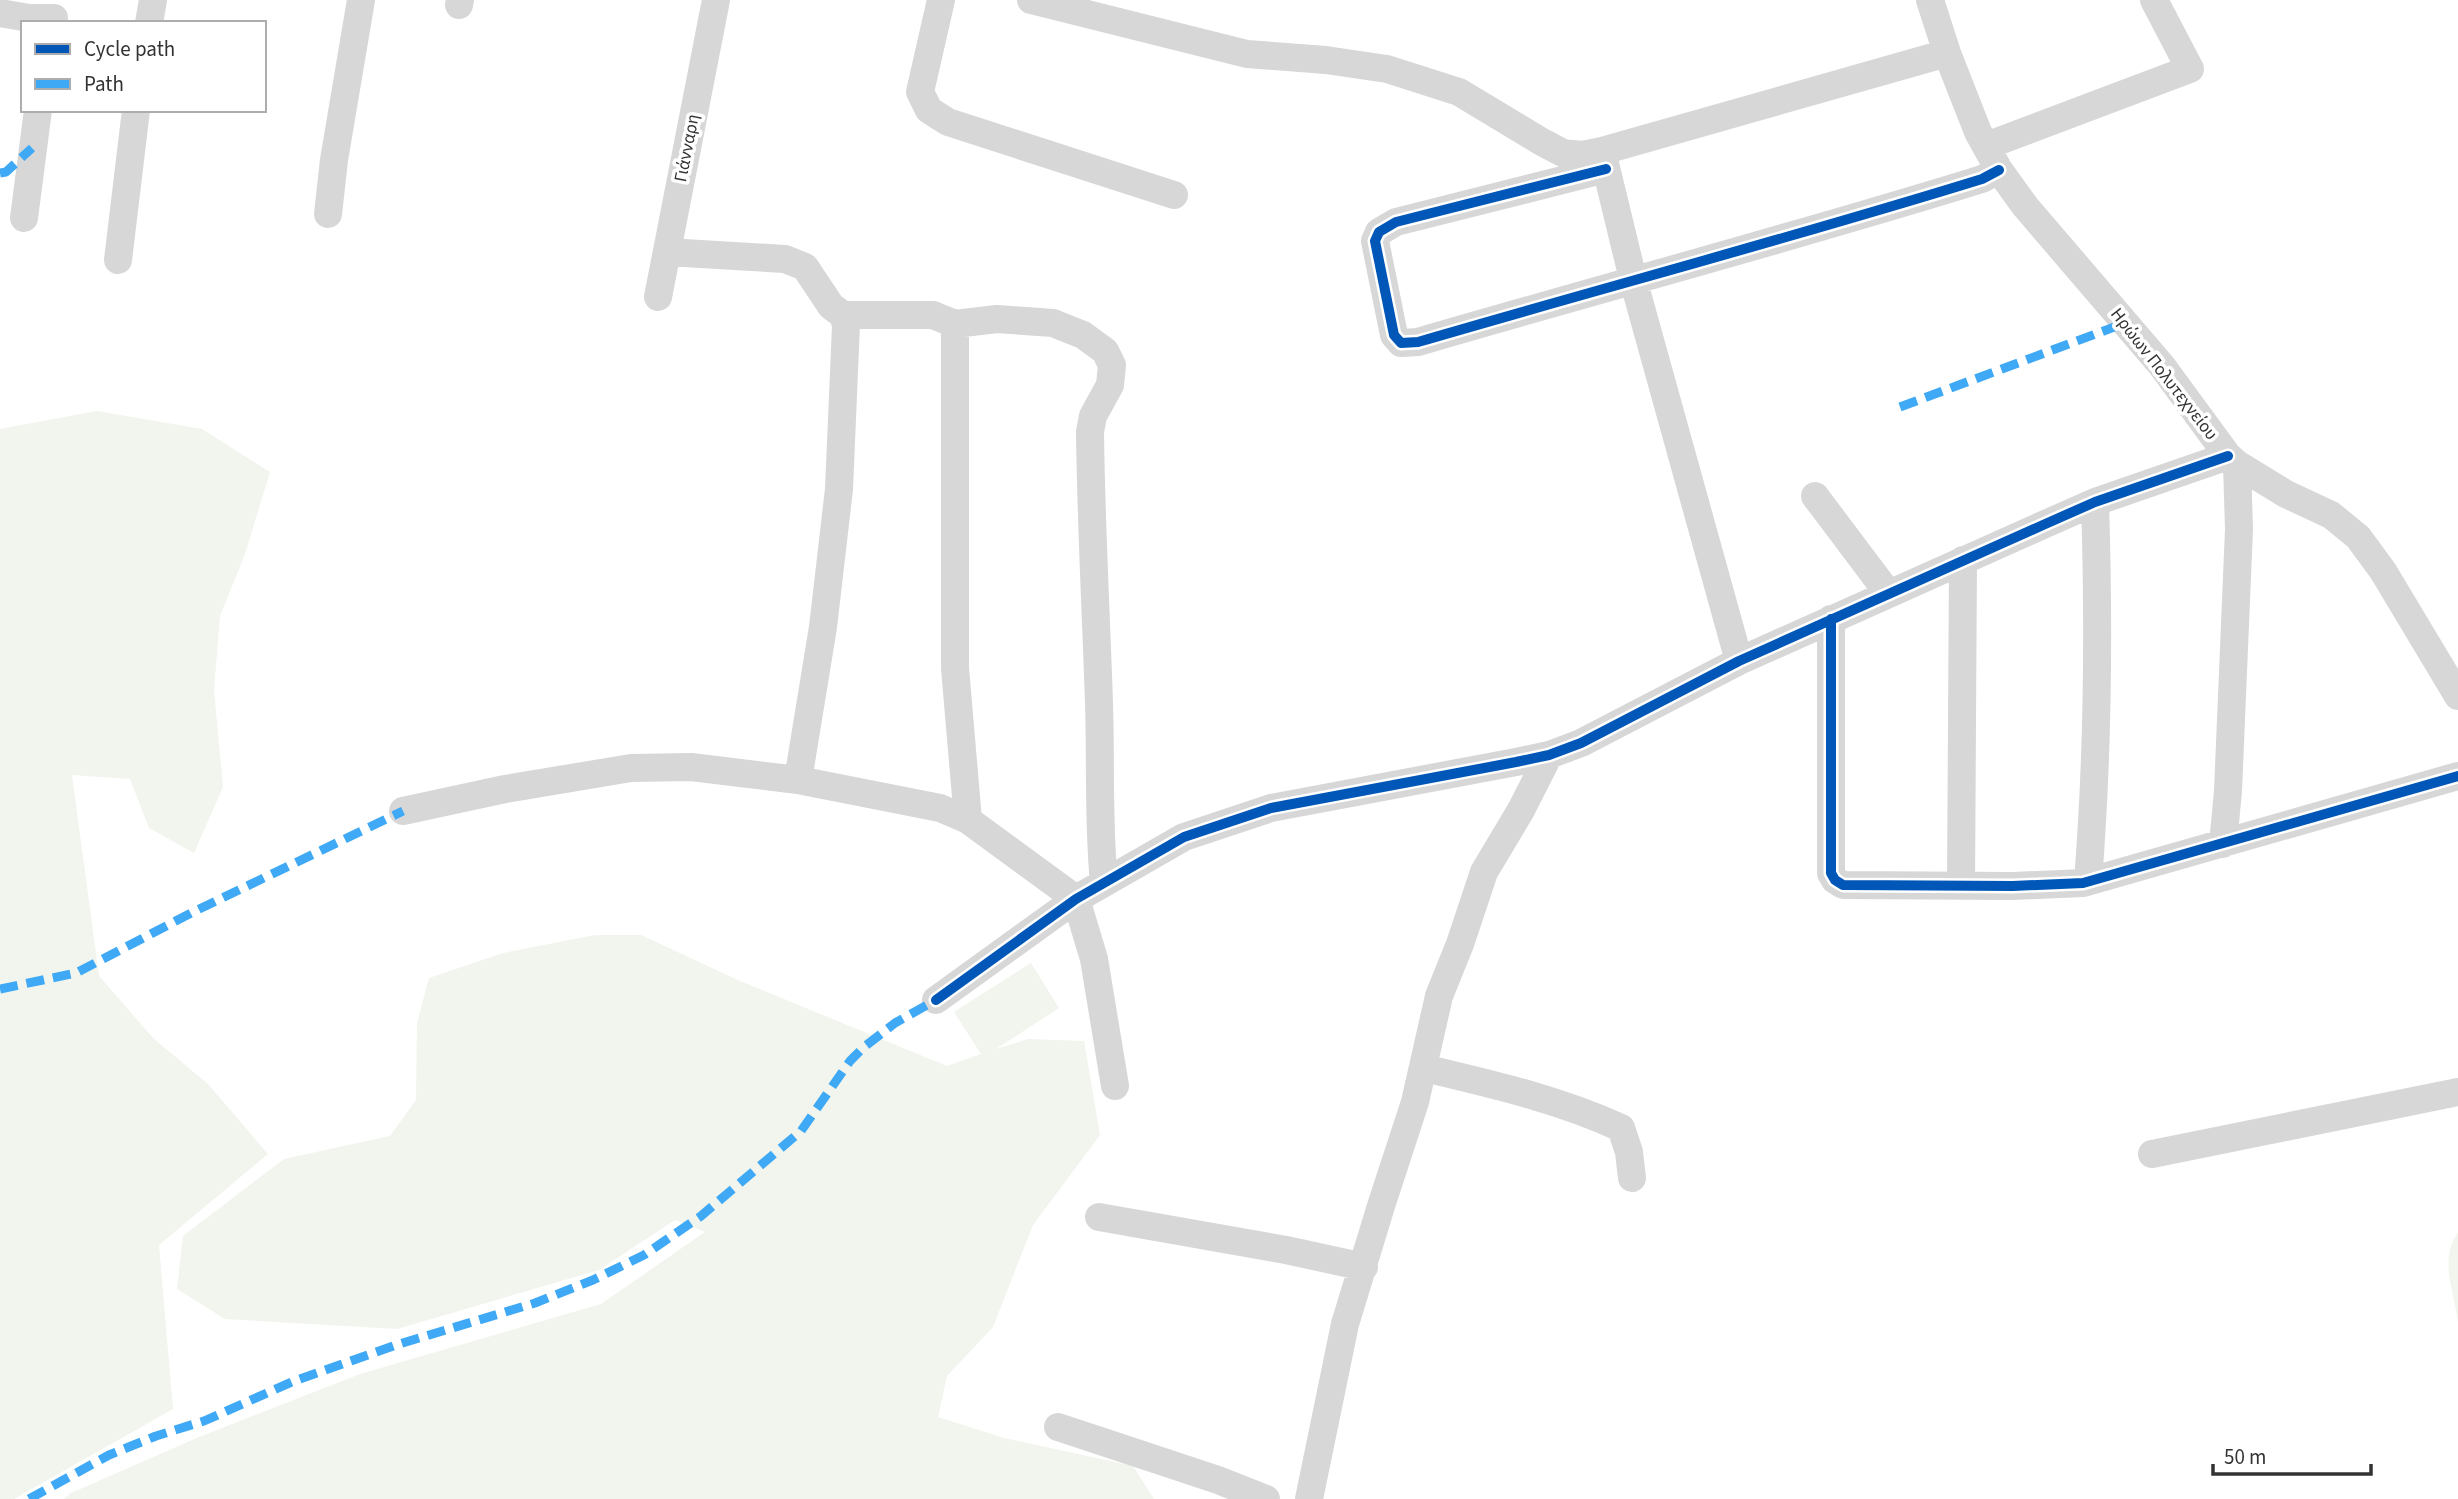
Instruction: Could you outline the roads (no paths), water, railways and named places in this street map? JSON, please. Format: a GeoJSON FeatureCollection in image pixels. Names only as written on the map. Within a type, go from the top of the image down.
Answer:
{"type":"FeatureCollection","features":[{"type":"Feature","properties":{"kind":"street"},"geometry":{"type":"LineString","coordinates":[[149,21],[153,0]]}},
{"type":"Feature","properties":{"kind":"street"},"geometry":{"type":"LineString","coordinates":[[328,214],[334,160],[361,0]]}},
{"type":"Feature","properties":{"kind":"street","name":"Γιάνναρη"},"geometry":{"type":"LineString","coordinates":[[658,297],[716,0]]}},
{"type":"Feature","properties":{"kind":"street"},"geometry":{"type":"LineString","coordinates":[[941,0],[920,92],[929,110],[948,122],[1174,195]]}},
{"type":"Feature","properties":{"kind":"street"},"geometry":{"type":"LineString","coordinates":[[1031,0],[1247,54],[1326,60],[1387,69],[1459,92],[1563,153],[1604,160]]}},
{"type":"Feature","properties":{"kind":"street","name":"Ηρώων Πολυτεχνείου"},"geometry":{"type":"LineString","coordinates":[[1930,0],[1947,53],[1992,158],[2025,206],[2162,366],[2233,460],[2286,494],[2331,514],[2358,537],[2383,571],[2458,696]]}},
{"type":"Feature","properties":{"kind":"street"},"geometry":{"type":"LineString","coordinates":[[1947,53],[1396,222],[1379,232],[1375,241],[1394,334],[1401,343],[1418,342],[1633,279],[1820,229],[1982,179],[1992,158],[2190,69],[2154,0]]}},
{"type":"Feature","properties":{"kind":"street"},"geometry":{"type":"LineString","coordinates":[[0,13],[29,18],[55,14]]}},
{"type":"Feature","properties":{"kind":"street"},"geometry":{"type":"LineString","coordinates":[[24,218],[38,112]]}},
{"type":"Feature","properties":{"kind":"street"},"geometry":{"type":"LineString","coordinates":[[118,261],[136,112]]}},
{"type":"Feature","properties":{"kind":"street"},"geometry":{"type":"LineString","coordinates":[[1604,160],[1633,279],[1738,661]]}},
{"type":"Feature","properties":{"kind":"street"},"geometry":{"type":"LineString","coordinates":[[667,252],[797,262],[805,267],[831,306],[843,314],[933,315],[955,324],[997,319],[1053,323],[1083,335],[1105,351],[1112,365],[1110,385],[1093,416],[1090,432],[1104,883]]}},
{"type":"Feature","properties":{"kind":"street"},"geometry":{"type":"LineString","coordinates":[[798,780],[823,627],[839,489],[846,325],[843,314]]}},
{"type":"Feature","properties":{"kind":"street"},"geometry":{"type":"LineString","coordinates":[[955,324],[955,668],[968,820]]}},
{"type":"Feature","properties":{"kind":"street"},"geometry":{"type":"LineString","coordinates":[[936,1000],[1076,899],[1184,837],[1271,808],[1549,755],[1581,743],[1738,661],[2095,502],[2233,460],[2238,557],[2228,791],[2223,844]]}},
{"type":"Feature","properties":{"kind":"street"},"geometry":{"type":"LineString","coordinates":[[1815,496],[1888,593]]}},
{"type":"Feature","properties":{"kind":"street"},"geometry":{"type":"LineString","coordinates":[[2088,881],[2095,792],[2099,620],[2095,502]]}},
{"type":"Feature","properties":{"kind":"street"},"geometry":{"type":"LineString","coordinates":[[1961,886],[1963,560]]}},
{"type":"Feature","properties":{"kind":"street"},"geometry":{"type":"LineString","coordinates":[[1831,619],[1831,873],[1835,880],[1843,885],[2014,886],[2088,881],[2458,776]]}},
{"type":"Feature","properties":{"kind":"street"},"geometry":{"type":"LineString","coordinates":[[1309,1499],[1345,1324],[1424,1068],[1439,996],[1484,872],[1521,810],[1549,755]]}},
{"type":"Feature","properties":{"kind":"street"},"geometry":{"type":"LineString","coordinates":[[403,811],[505,789],[631,768],[691,767],[798,780],[940,808],[968,820],[1076,899],[1094,959],[1115,1086]]}},
{"type":"Feature","properties":{"kind":"street"},"geometry":{"type":"LineString","coordinates":[[1424,1068],[1482,1081],[1578,1109],[1620,1128],[1629,1152],[1632,1178]]}},
{"type":"Feature","properties":{"kind":"street"},"geometry":{"type":"LineString","coordinates":[[2152,1154],[2458,1093]]}},
{"type":"Feature","properties":{"kind":"street"},"geometry":{"type":"LineString","coordinates":[[1099,1217],[1286,1250],[1364,1267]]}},
{"type":"Feature","properties":{"kind":"street"},"geometry":{"type":"LineString","coordinates":[[1058,1427],[1218,1480],[1266,1499]]}}]}
